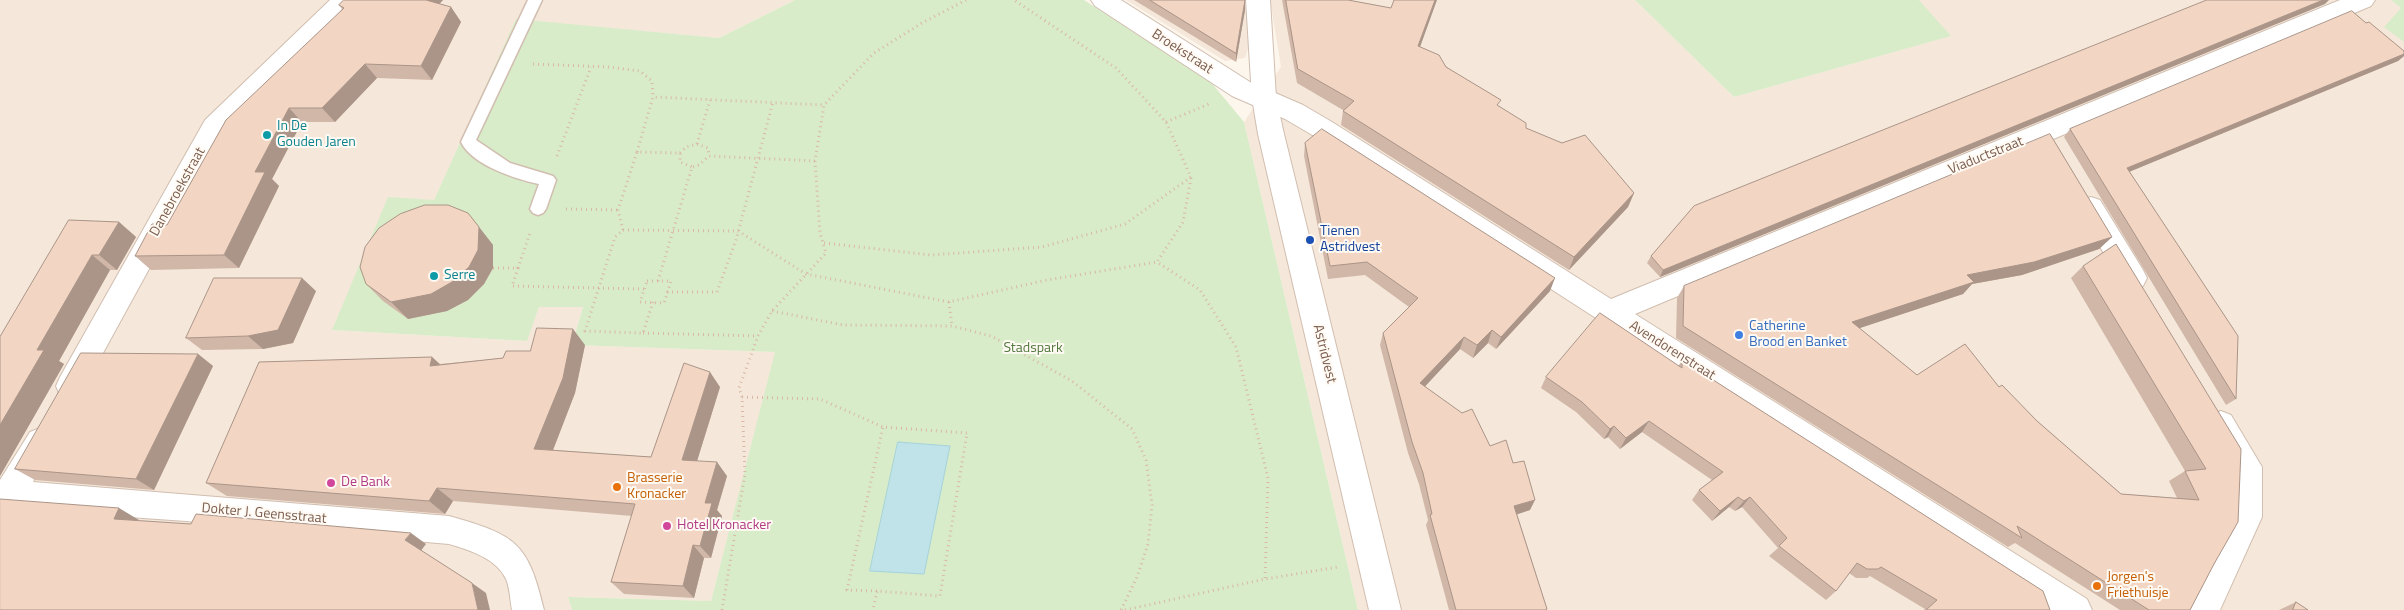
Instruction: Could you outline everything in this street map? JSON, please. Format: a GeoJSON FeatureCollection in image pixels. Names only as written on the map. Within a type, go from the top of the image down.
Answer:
{"type":"FeatureCollection","features":[{"type":"Feature","properties":{"kind":"street","name":"Danebroekstraat"},"geometry":{"type":"LineString","coordinates":[[5,494],[55,413],[214,127],[345,0]]}},
{"type":"Feature","properties":{"kind":"street","name":"Broekstraat"},"geometry":{"type":"LineString","coordinates":[[1103,0],[1253,94]]}},
{"type":"Feature","properties":{"kind":"street","name":"Astridvest"},"geometry":{"type":"LineString","coordinates":[[1258,0],[1265,80],[1253,94],[1275,153],[1386,610]]}},
{"type":"Feature","properties":{"kind":"street","name":"Viaductstraat"},"geometry":{"type":"LineString","coordinates":[[1609,312],[2045,132],[2351,2]]}},
{"type":"Feature","properties":{"kind":"street","name":"Avendorenstraat"},"geometry":{"type":"LineString","coordinates":[[1253,94],[1294,112],[1323,129],[2076,610]]}},
{"type":"Feature","properties":{"kind":"street"},"geometry":{"type":"LineString","coordinates":[[2045,132],[2060,157]]}},
{"type":"Feature","properties":{"kind":"street"},"geometry":{"type":"LineString","coordinates":[[2075,182],[2146,300]]}},
{"type":"Feature","properties":{"kind":"street"},"geometry":{"type":"LineString","coordinates":[[2204,610],[2248,517],[2247,467],[2206,400]]}},
{"type":"Feature","properties":{"kind":"street","name":"Dokter J. Geensstraat"},"geometry":{"type":"LineString","coordinates":[[5,494],[449,530],[475,537],[497,549],[517,568],[528,610]]}},
{"type":"Feature","properties":{"kind":"lane"},"geometry":{"type":"LineString","coordinates":[[535,0],[468,142],[486,158],[514,173],[548,180],[538,209]]}},
{"type":"Feature","properties":{"kind":"path"},"geometry":{"type":"LineString","coordinates":[[722,610],[745,474],[742,397],[739,388],[758,336],[772,311],[826,253],[820,233],[815,161],[824,105],[874,53],[922,23],[966,0]]}},
{"type":"Feature","properties":{"kind":"path"},"geometry":{"type":"LineString","coordinates":[[1014,0],[1116,68],[1166,122],[1191,177],[1183,222],[1157,262]]}},
{"type":"Feature","properties":{"kind":"path"},"geometry":{"type":"LineString","coordinates":[[506,62],[591,66],[640,71],[652,81],[653,97],[618,210],[623,230]]}},
{"type":"Feature","properties":{"kind":"path"},"geometry":{"type":"LineString","coordinates":[[546,185],[591,66]]}},
{"type":"Feature","properties":{"kind":"path"},"geometry":{"type":"LineString","coordinates":[[1166,122],[1253,94]]}},
{"type":"Feature","properties":{"kind":"path"},"geometry":{"type":"LineString","coordinates":[[653,97],[824,105]]}},
{"type":"Feature","properties":{"kind":"path"},"geometry":{"type":"LineString","coordinates":[[697,144],[710,100]]}},
{"type":"Feature","properties":{"kind":"path"},"geometry":{"type":"LineString","coordinates":[[667,292],[717,292],[738,230],[773,102]]}},
{"type":"Feature","properties":{"kind":"path"},"geometry":{"type":"LineString","coordinates":[[709,156],[708,148],[697,144],[686,147],[680,153],[680,162],[692,167],[699,166],[709,156],[815,161]]}},
{"type":"Feature","properties":{"kind":"path"},"geometry":{"type":"LineString","coordinates":[[637,152],[680,153]]}},
{"type":"Feature","properties":{"kind":"path"},"geometry":{"type":"LineString","coordinates":[[658,281],[692,167]]}},
{"type":"Feature","properties":{"kind":"path"},"geometry":{"type":"LineString","coordinates":[[824,243],[931,255],[1042,247],[1126,224],[1191,177]]}},
{"type":"Feature","properties":{"kind":"path"},"geometry":{"type":"LineString","coordinates":[[758,336],[585,331],[615,238],[623,230],[673,232],[738,230],[806,274],[949,302],[1047,280],[1157,262],[1200,290],[1236,347],[1268,478],[1265,579]]}},
{"type":"Feature","properties":{"kind":"path"},"geometry":{"type":"LineString","coordinates":[[518,268],[512,286],[644,289]]}},
{"type":"Feature","properties":{"kind":"path"},"geometry":{"type":"LineString","coordinates":[[647,281],[658,281],[671,281],[664,303],[640,302],[647,281]]}},
{"type":"Feature","properties":{"kind":"path"},"geometry":{"type":"LineString","coordinates":[[643,333],[653,302]]}},
{"type":"Feature","properties":{"kind":"path"},"geometry":{"type":"LineString","coordinates":[[949,302],[952,326]]}},
{"type":"Feature","properties":{"kind":"path"},"geometry":{"type":"LineString","coordinates":[[772,311],[843,326],[952,326],[991,336],[1072,381],[1132,429],[1146,460],[1152,505],[1148,544],[1137,577],[1121,610]]}},
{"type":"Feature","properties":{"kind":"path"},"geometry":{"type":"LineString","coordinates":[[742,397],[820,400],[884,427],[967,433],[940,596],[848,590],[884,427]]}},
{"type":"Feature","properties":{"kind":"path"},"geometry":{"type":"LineString","coordinates":[[1125,610],[1265,579],[1374,562]]}},
{"type":"Feature","properties":{"kind":"path"},"geometry":{"type":"LineString","coordinates":[[873,610],[877,591]]}},
{"type":"Feature","properties":{"kind":"shaded area"},"geometry":{"type":"Polygon","coordinates":[[[0,0],[795,0],[719,38],[516,20],[434,200],[333,330],[526,341],[539,307],[583,307],[572,345],[776,352],[711,601],[568,597],[572,610],[0,610],[0,0]]]}},
{"type":"Feature","properties":{"kind":"shaded area"},"geometry":{"type":"Polygon","coordinates":[[[1126,0],[1246,0],[1251,40],[1245,58],[1225,61],[1126,0]]]}},
{"type":"Feature","properties":{"kind":"shaded area"},"geometry":{"type":"Polygon","coordinates":[[[1270,0],[1635,0],[1734,97],[1950,36],[1919,0],[2391,0],[2401,8],[2385,27],[2404,42],[2404,610],[1358,610],[1244,122],[1281,67],[1270,0]]]}},
{"type":"Feature","properties":{"kind":"green space","name":"Stadspark"},"geometry":{"type":"Polygon","coordinates":[[[795,0],[1084,0],[1210,81],[1244,122],[1358,610],[572,610],[568,597],[711,601],[775,352],[572,345],[583,307],[539,307],[527,341],[332,330],[388,197],[434,200],[516,19],[719,38],[795,0]]]}},
{"type":"Feature","properties":{"kind":"green space"},"geometry":{"type":"Polygon","coordinates":[[[1635,0],[1919,0],[1951,36],[1734,97],[1635,0]]]}},
{"type":"Feature","properties":{"kind":"green space"},"geometry":{"type":"Polygon","coordinates":[[[2391,0],[2404,0],[2404,42],[2384,27],[2401,8],[2391,0]]]}},
{"type":"Feature","properties":{"kind":"water"},"geometry":{"type":"Polygon","coordinates":[[[898,442],[950,446],[924,574],[870,571],[898,442]]]}},
{"type":"Feature","properties":{"kind":"building","name":"In De Gouden Jaren"},"geometry":{"type":"Polygon","coordinates":[[[344,0],[426,0],[451,7],[421,66],[365,64],[322,108],[289,108],[255,172],[265,172],[224,255],[135,256],[152,224],[167,225],[226,120],[344,8],[339,5],[344,0]]]}},
{"type":"Feature","properties":{"kind":"building"},"geometry":{"type":"Polygon","coordinates":[[[1150,0],[1245,0],[1236,53],[1150,0]]]}},
{"type":"Feature","properties":{"kind":"building"},"geometry":{"type":"Polygon","coordinates":[[[1286,0],[1348,0],[1391,8],[1394,0],[1435,0],[1418,46],[1439,55],[1446,67],[1501,100],[1497,105],[1526,123],[1526,128],[1562,143],[1585,135],[1634,193],[1574,257],[1343,111],[1354,101],[1298,69],[1286,0]]]}},
{"type":"Feature","properties":{"kind":"building"},"geometry":{"type":"Polygon","coordinates":[[[2207,0],[2323,0],[1663,270],[1651,256],[1694,206],[2207,0]]]}},
{"type":"Feature","properties":{"kind":"building"},"geometry":{"type":"Polygon","coordinates":[[[2352,11],[2366,23],[2369,22],[2404,51],[2404,54],[2127,168],[2238,336],[2236,399],[2070,129],[2352,11]]]}},
{"type":"Feature","properties":{"kind":"building"},"geometry":{"type":"Polygon","coordinates":[[[1322,129],[1555,278],[1501,337],[1492,330],[1477,345],[1464,337],[1420,383],[1462,413],[1472,409],[1490,446],[1506,440],[1513,463],[1524,461],[1535,500],[1514,506],[1547,609],[1545,610],[1456,610],[1430,515],[1432,514],[1423,473],[1412,442],[1383,333],[1418,298],[1367,262],[1330,266],[1305,143],[1322,129]]]}},
{"type":"Feature","properties":{"kind":"building"},"geometry":{"type":"Polygon","coordinates":[[[2050,134],[2112,237],[2034,262],[1967,275],[1974,282],[1852,322],[1917,375],[1965,344],[1999,387],[2002,385],[2037,421],[2121,494],[2199,500],[2185,471],[2206,469],[2083,266],[2116,244],[2241,449],[2238,522],[2190,610],[2149,610],[2017,526],[2022,538],[1683,326],[1684,286],[2050,134]]]}},
{"type":"Feature","properties":{"kind":"building","name":"Serre"},"geometry":{"type":"Polygon","coordinates":[[[425,205],[448,205],[468,213],[479,227],[478,250],[469,267],[452,282],[431,294],[391,302],[366,284],[360,267],[365,247],[379,228],[400,214],[425,205]]]}},
{"type":"Feature","properties":{"kind":"building"},"geometry":{"type":"Polygon","coordinates":[[[69,220],[119,222],[99,255],[92,255],[37,350],[44,350],[0,425],[0,337],[69,220]]]}},
{"type":"Feature","properties":{"kind":"building"},"geometry":{"type":"Polygon","coordinates":[[[214,278],[302,278],[278,330],[248,336],[186,338],[214,278]]]}},
{"type":"Feature","properties":{"kind":"building"},"geometry":{"type":"Polygon","coordinates":[[[1600,313],[1682,368],[1682,360],[2043,591],[2050,610],[1926,610],[1937,600],[1881,567],[1878,569],[1867,569],[1857,563],[1836,591],[1779,546],[1787,538],[1750,497],[1744,501],[1738,497],[1720,511],[1699,490],[1723,472],[1649,421],[1626,438],[1614,426],[1610,429],[1582,402],[1546,377],[1600,313]]]}},
{"type":"Feature","properties":{"kind":"building"},"geometry":{"type":"Polygon","coordinates":[[[537,328],[573,329],[563,378],[534,449],[651,457],[684,363],[710,372],[682,460],[717,462],[705,503],[712,503],[700,546],[693,545],[683,586],[611,582],[635,504],[437,488],[429,501],[206,483],[259,362],[432,357],[430,366],[503,358],[506,351],[530,351],[537,328]]]}},
{"type":"Feature","properties":{"kind":"building"},"geometry":{"type":"Polygon","coordinates":[[[81,353],[198,354],[136,479],[15,469],[81,353]]]}},
{"type":"Feature","properties":{"kind":"building"},"geometry":{"type":"Polygon","coordinates":[[[0,499],[119,508],[114,519],[191,524],[196,514],[411,533],[405,540],[472,583],[478,610],[0,610],[0,499]]]}},
{"type":"Feature","properties":{"kind":"building"},"geometry":{"type":"Polygon","coordinates":[[[2296,602],[2308,610],[2293,610],[2296,602]]]}},
{"type":"Feature","properties":{"kind":"place","name":"In De Gouden Jaren"},"geometry":{"type":"Point","coordinates":[267,135]}},
{"type":"Feature","properties":{"kind":"place","name":"Tienen Astridvest"},"geometry":{"type":"Point","coordinates":[1310,240]}},
{"type":"Feature","properties":{"kind":"place","name":"Serre"},"geometry":{"type":"Point","coordinates":[434,276]}},
{"type":"Feature","properties":{"kind":"place","name":"Catherine Brood en Banket"},"geometry":{"type":"Point","coordinates":[1739,335]}},
{"type":"Feature","properties":{"kind":"place","name":"De Bank"},"geometry":{"type":"Point","coordinates":[331,483]}},
{"type":"Feature","properties":{"kind":"place","name":"Brasserie Kronacker"},"geometry":{"type":"Point","coordinates":[617,487]}},
{"type":"Feature","properties":{"kind":"place","name":"Hotel Kronacker"},"geometry":{"type":"Point","coordinates":[667,526]}},
{"type":"Feature","properties":{"kind":"place","name":"Jorgen's Friethuisje"},"geometry":{"type":"Point","coordinates":[2097,586]}}]}
